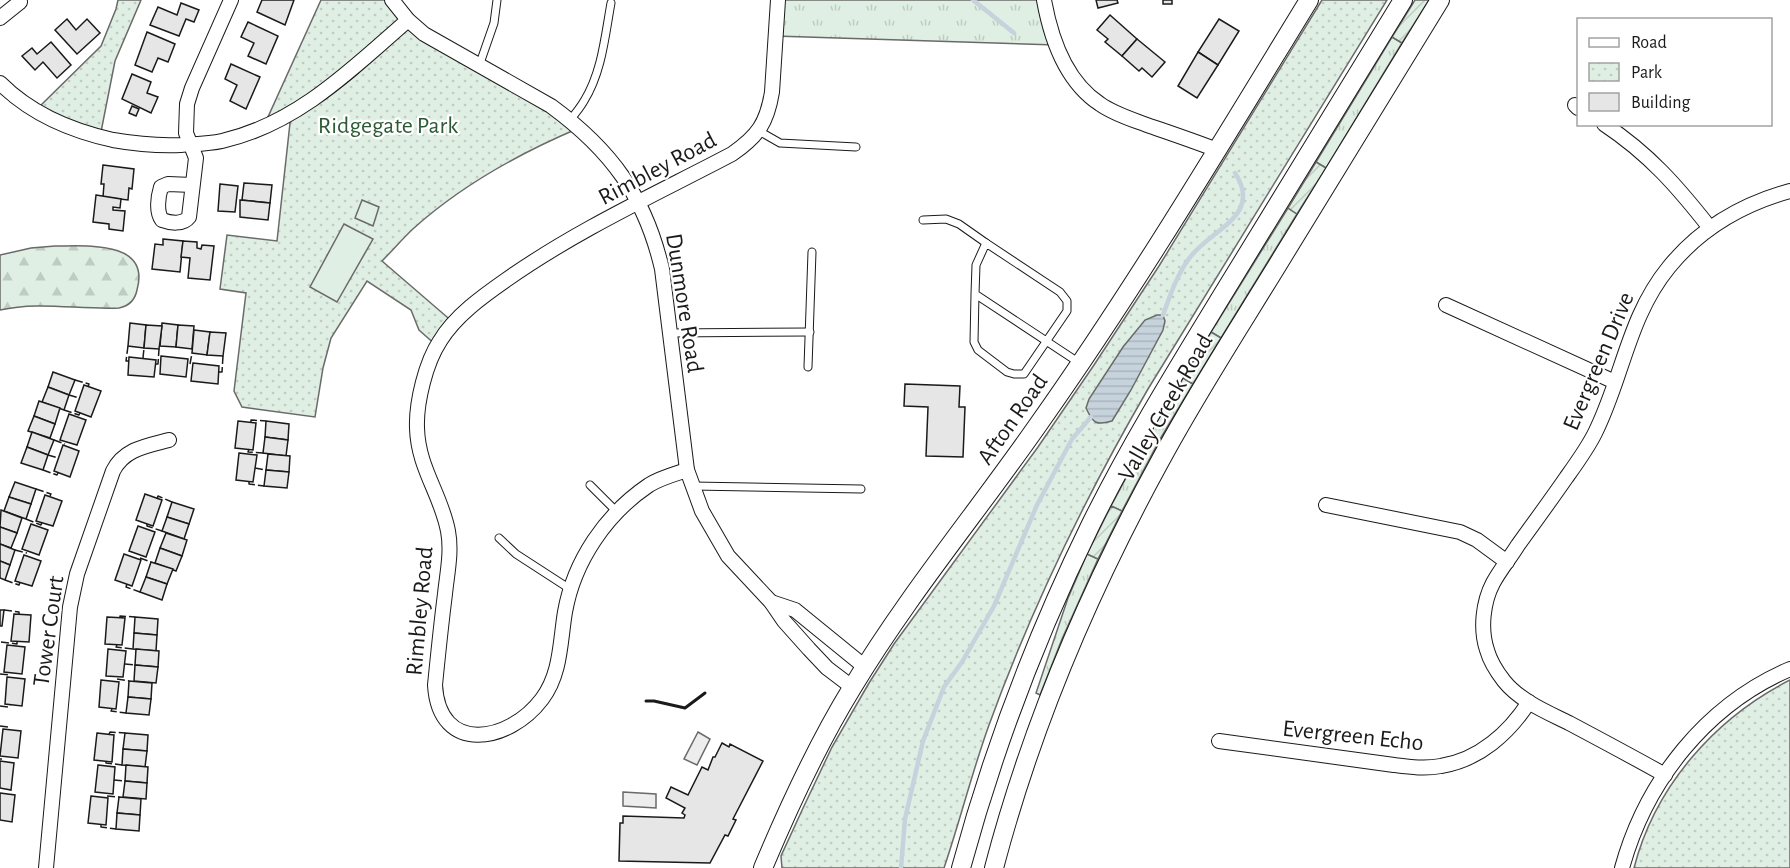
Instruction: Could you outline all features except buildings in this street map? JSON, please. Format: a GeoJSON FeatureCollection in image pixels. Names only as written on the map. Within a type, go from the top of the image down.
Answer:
{"type":"FeatureCollection","features":[{"type":"Feature","properties":{"kind":"main road","name":"Afton Road"},"geometry":{"type":"LineString","coordinates":[[763,868],[802,780],[852,687],[927,576],[1026,442],[1114,314],[1309,0]]}},
{"type":"Feature","properties":{"kind":"main road","name":"Valley Creek Road"},"geometry":{"type":"LineString","coordinates":[[961,868],[990,771],[1024,677],[1049,616],[1096,515],[1154,408],[1403,0]]}},
{"type":"Feature","properties":{"kind":"main road","name":"Valley Creek Road"},"geometry":{"type":"LineString","coordinates":[[994,868],[1015,796],[1048,701],[1086,610],[1129,520],[1193,403],[1440,0]]}},
{"type":"Feature","properties":{"kind":"street"},"geometry":{"type":"LineString","coordinates":[[192,185],[196,158],[186,126],[190,94],[231,0]]}},
{"type":"Feature","properties":{"kind":"street","name":"Dunmore Road"},"geometry":{"type":"LineString","coordinates":[[392,0],[408,20],[424,34],[551,106],[570,120],[603,150],[629,185],[649,225],[662,269],[687,470],[702,511],[728,556],[745,576],[771,602],[784,621],[827,668],[852,687]]}},
{"type":"Feature","properties":{"kind":"street","name":"Rimbley Road"},"geometry":{"type":"LineString","coordinates":[[687,470],[651,484],[618,512],[585,555],[570,589],[554,677],[544,697],[530,713],[515,725],[496,732],[476,736],[454,729],[442,715],[435,701],[449,559],[448,534],[443,512],[420,452],[417,428],[418,407],[430,362],[441,339],[467,310],[550,250],[732,154],[749,142],[759,131],[770,106],[778,0]]}},
{"type":"Feature","properties":{"kind":"street"},"geometry":{"type":"LineString","coordinates":[[1044,0],[1053,38],[1068,71],[1099,104],[1123,116],[1217,150]]}},
{"type":"Feature","properties":{"kind":"street"},"geometry":{"type":"LineString","coordinates":[[0,18],[20,2]]}},
{"type":"Feature","properties":{"kind":"street"},"geometry":{"type":"LineString","coordinates":[[0,83],[43,114],[71,128],[95,136],[159,146],[220,142],[263,128],[292,113],[340,79],[408,20]]}},
{"type":"Feature","properties":{"kind":"street"},"geometry":{"type":"LineString","coordinates":[[1607,126],[1631,143],[1664,172],[1710,228]]}},
{"type":"Feature","properties":{"kind":"street","name":"Evergreen Drive"},"geometry":{"type":"LineString","coordinates":[[1665,775],[1529,702],[1505,682],[1495,668],[1487,650],[1484,617],[1487,601],[1493,584],[1507,562],[1587,447],[1603,416],[1640,312],[1668,268],[1710,228],[1768,197],[1790,191]]}},
{"type":"Feature","properties":{"kind":"street"},"geometry":{"type":"LineString","coordinates":[[1446,305],[1615,382]]}},
{"type":"Feature","properties":{"kind":"street","name":"Tower Court"},"geometry":{"type":"LineString","coordinates":[[46,868],[71,600],[76,574],[113,471],[119,461],[133,451],[169,440]]}},
{"type":"Feature","properties":{"kind":"street"},"geometry":{"type":"LineString","coordinates":[[1326,505],[1460,532],[1477,540],[1507,562]]}},
{"type":"Feature","properties":{"kind":"street","name":"Dunmore Road"},"geometry":{"type":"LineString","coordinates":[[771,602],[795,610],[865,667]]}},
{"type":"Feature","properties":{"kind":"street"},"geometry":{"type":"LineString","coordinates":[[1623,868],[1638,820],[1679,755],[1717,715],[1737,698],[1790,669]]}},
{"type":"Feature","properties":{"kind":"street","name":"Evergreen Echo"},"geometry":{"type":"LineString","coordinates":[[1219,741],[1419,768],[1442,766],[1462,760],[1499,738],[1519,718],[1529,702]]}},
{"type":"Feature","properties":{"kind":"lane"},"geometry":{"type":"LineString","coordinates":[[479,66],[494,23],[497,0]]}},
{"type":"Feature","properties":{"kind":"lane"},"geometry":{"type":"LineString","coordinates":[[570,120],[584,101],[593,82],[602,52],[611,3]]}},
{"type":"Feature","properties":{"kind":"lane"},"geometry":{"type":"LineString","coordinates":[[759,131],[780,143],[856,147]]}},
{"type":"Feature","properties":{"kind":"lane"},"geometry":{"type":"LineString","coordinates":[[923,220],[946,219],[959,224],[1064,296],[1067,301],[1067,311],[1024,374],[1007,372],[978,350],[974,342],[976,265],[986,243]]}},
{"type":"Feature","properties":{"kind":"lane"},"geometry":{"type":"LineString","coordinates":[[808,368],[812,252]]}},
{"type":"Feature","properties":{"kind":"lane"},"geometry":{"type":"LineString","coordinates":[[975,294],[1080,364]]}},
{"type":"Feature","properties":{"kind":"lane"},"geometry":{"type":"LineString","coordinates":[[670,333],[810,332]]}},
{"type":"Feature","properties":{"kind":"lane"},"geometry":{"type":"LineString","coordinates":[[590,485],[618,512]]}},
{"type":"Feature","properties":{"kind":"lane"},"geometry":{"type":"LineString","coordinates":[[692,486],[861,489]]}},
{"type":"Feature","properties":{"kind":"lane"},"geometry":{"type":"LineString","coordinates":[[499,538],[516,554],[570,589]]}},
{"type":"Feature","properties":{"kind":"green space"},"geometry":{"type":"Polygon","coordinates":[[[118,0],[141,0],[115,61],[100,137],[36,110],[101,46],[118,0]]]}},
{"type":"Feature","properties":{"kind":"green space","name":"Ridgegate Park"},"geometry":{"type":"Polygon","coordinates":[[[321,0],[392,0],[408,20],[579,128],[535,148],[472,184],[432,212],[382,261],[454,323],[437,346],[419,330],[411,310],[367,281],[331,338],[323,368],[315,417],[242,407],[234,391],[246,293],[220,289],[227,235],[277,241],[291,114],[263,128],[321,0]]]}},
{"type":"Feature","properties":{"kind":"green space"},"geometry":{"type":"Polygon","coordinates":[[[778,0],[1044,0],[1056,45],[775,36],[778,0]]]}},
{"type":"Feature","properties":{"kind":"green space"},"geometry":{"type":"Polygon","coordinates":[[[1322,0],[1387,0],[1148,389],[1103,470],[1041,596],[1005,682],[983,743],[944,868],[782,868],[781,856],[804,806],[832,747],[869,683],[894,644],[1038,447],[1094,365],[1159,266],[1322,0]]]}},
{"type":"Feature","properties":{"kind":"green space"},"geometry":{"type":"Polygon","coordinates":[[[1415,0],[1429,0],[1402,43],[1392,37],[1415,0]]]}},
{"type":"Feature","properties":{"kind":"green space"},"geometry":{"type":"Polygon","coordinates":[[[1392,37],[1402,43],[1326,168],[1316,162],[1392,37]]]}},
{"type":"Feature","properties":{"kind":"green space"},"geometry":{"type":"Polygon","coordinates":[[[1316,162],[1326,168],[1297,214],[1288,208],[1316,162]]]}},
{"type":"Feature","properties":{"kind":"green space"},"geometry":{"type":"Polygon","coordinates":[[[362,200],[379,207],[373,226],[355,218],[362,200]]]}},
{"type":"Feature","properties":{"kind":"green space"},"geometry":{"type":"Polygon","coordinates":[[[1288,208],[1297,214],[1221,338],[1211,332],[1288,208]]]}},
{"type":"Feature","properties":{"kind":"green space"},"geometry":{"type":"Polygon","coordinates":[[[344,224],[373,239],[337,302],[310,287],[344,224]]]}},
{"type":"Feature","properties":{"kind":"green space"},"geometry":{"type":"Polygon","coordinates":[[[98,247],[113,249],[125,254],[134,262],[139,274],[135,297],[129,304],[119,308],[30,306],[0,310],[0,255],[31,248],[98,247]]]}},
{"type":"Feature","properties":{"kind":"green space"},"geometry":{"type":"Polygon","coordinates":[[[1211,332],[1221,338],[1193,384],[1183,378],[1211,332]]]}},
{"type":"Feature","properties":{"kind":"green space"},"geometry":{"type":"Polygon","coordinates":[[[1183,378],[1193,384],[1160,439],[1122,511],[1111,506],[1149,435],[1183,378]]]}},
{"type":"Feature","properties":{"kind":"green space"},"geometry":{"type":"Polygon","coordinates":[[[1111,506],[1122,511],[1098,559],[1087,554],[1111,506]]]}},
{"type":"Feature","properties":{"kind":"green space"},"geometry":{"type":"Polygon","coordinates":[[[1087,554],[1098,559],[1040,695],[1036,693],[1068,598],[1087,554]]]}},
{"type":"Feature","properties":{"kind":"green space"},"geometry":{"type":"Polygon","coordinates":[[[1790,680],[1790,868],[1634,868],[1657,809],[1673,782],[1692,758],[1737,714],[1790,680]]]}},
{"type":"Feature","properties":{"kind":"shaded area"},"geometry":{"type":"Polygon","coordinates":[[[1163,315],[1165,321],[1163,330],[1131,390],[1112,421],[1096,422],[1086,408],[1089,399],[1123,347],[1145,320],[1163,315]]]}},
{"type":"Feature","properties":{"kind":"shaded area"},"geometry":{"type":"Polygon","coordinates":[[[698,732],[710,739],[697,765],[684,759],[698,732]]]}},
{"type":"Feature","properties":{"kind":"shaded area"},"geometry":{"type":"Polygon","coordinates":[[[623,792],[656,794],[656,808],[623,806],[623,792]]]}},
{"type":"Feature","properties":{"kind":"waterway"},"geometry":{"type":"LineString","coordinates":[[973,0],[1014,33]]}},
{"type":"Feature","properties":{"kind":"waterway"},"geometry":{"type":"LineString","coordinates":[[1163,315],[1188,260],[1238,212],[1243,201],[1242,188],[1235,173]]}},
{"type":"Feature","properties":{"kind":"waterway"},"geometry":{"type":"LineString","coordinates":[[901,868],[905,819],[923,741],[944,687],[962,662],[994,606],[1037,505],[1072,439],[1091,417]]}},
{"type":"Feature","properties":{"kind":"fence"},"geometry":{"type":"LineString","coordinates":[[128,346],[126,361],[129,361]]}},
{"type":"Feature","properties":{"kind":"fence"},"geometry":{"type":"LineString","coordinates":[[143,358],[144,348]]}},
{"type":"Feature","properties":{"kind":"fence"},"geometry":{"type":"LineString","coordinates":[[155,364],[158,364],[159,349]]}},
{"type":"Feature","properties":{"kind":"fence"},"geometry":{"type":"LineString","coordinates":[[190,364],[192,353]]}},
{"type":"Feature","properties":{"kind":"fence"},"geometry":{"type":"LineString","coordinates":[[219,372],[222,372],[223,356]]}},
{"type":"Feature","properties":{"kind":"fence"},"geometry":{"type":"LineString","coordinates":[[75,380],[89,384],[88,387]]}},
{"type":"Feature","properties":{"kind":"fence"},"geometry":{"type":"LineString","coordinates":[[69,395],[79,398]]}},
{"type":"Feature","properties":{"kind":"fence"},"geometry":{"type":"LineString","coordinates":[[64,410],[79,415],[80,413]]}},
{"type":"Feature","properties":{"kind":"fence"},"geometry":{"type":"LineString","coordinates":[[251,422],[251,420],[266,421]]}},
{"type":"Feature","properties":{"kind":"fence"},"geometry":{"type":"LineString","coordinates":[[54,440],[65,444]]}},
{"type":"Feature","properties":{"kind":"fence"},"geometry":{"type":"LineString","coordinates":[[249,449],[248,452],[263,453]]}},
{"type":"Feature","properties":{"kind":"fence"},"geometry":{"type":"LineString","coordinates":[[48,455],[58,458]]}},
{"type":"Feature","properties":{"kind":"fence"},"geometry":{"type":"LineString","coordinates":[[255,468],[266,470]]}},
{"type":"Feature","properties":{"kind":"fence"},"geometry":{"type":"LineString","coordinates":[[43,470],[57,475],[58,473]]}},
{"type":"Feature","properties":{"kind":"fence"},"geometry":{"type":"LineString","coordinates":[[249,482],[249,484],[264,486]]}},
{"type":"Feature","properties":{"kind":"fence"},"geometry":{"type":"LineString","coordinates":[[36,489],[51,494],[50,496]]}},
{"type":"Feature","properties":{"kind":"fence"},"geometry":{"type":"LineString","coordinates":[[157,499],[158,496],[172,502]]}},
{"type":"Feature","properties":{"kind":"fence"},"geometry":{"type":"LineString","coordinates":[[26,519],[41,525],[42,522]]}},
{"type":"Feature","properties":{"kind":"fence"},"geometry":{"type":"LineString","coordinates":[[147,524],[147,526],[162,531]]}},
{"type":"Feature","properties":{"kind":"fence"},"geometry":{"type":"LineString","coordinates":[[15,550],[27,553]]}},
{"type":"Feature","properties":{"kind":"fence"},"geometry":{"type":"LineString","coordinates":[[140,558],[151,562]]}},
{"type":"Feature","properties":{"kind":"fence"},"geometry":{"type":"LineString","coordinates":[[5,580],[19,585],[20,582]]}},
{"type":"Feature","properties":{"kind":"fence"},"geometry":{"type":"LineString","coordinates":[[127,584],[126,587],[140,592]]}},
{"type":"Feature","properties":{"kind":"fence"},"geometry":{"type":"LineString","coordinates":[[4,610],[19,612],[19,614]]}},
{"type":"Feature","properties":{"kind":"fence"},"geometry":{"type":"LineString","coordinates":[[120,618],[120,616],[135,617]]}},
{"type":"Feature","properties":{"kind":"fence"},"geometry":{"type":"LineString","coordinates":[[1,642],[17,644],[17,641]]}},
{"type":"Feature","properties":{"kind":"fence"},"geometry":{"type":"LineString","coordinates":[[117,645],[116,647],[133,649]]}},
{"type":"Feature","properties":{"kind":"fence"},"geometry":{"type":"LineString","coordinates":[[125,664],[135,665]]}},
{"type":"Feature","properties":{"kind":"fence"},"geometry":{"type":"LineString","coordinates":[[0,674],[10,675]]}},
{"type":"Feature","properties":{"kind":"fence"},"geometry":{"type":"LineString","coordinates":[[117,679],[129,681]]}},
{"type":"Feature","properties":{"kind":"fence"},"geometry":{"type":"LineString","coordinates":[[0,706],[9,707],[10,705]]}},
{"type":"Feature","properties":{"kind":"fence"},"geometry":{"type":"LineString","coordinates":[[112,709],[111,711],[126,713]]}},
{"type":"Feature","properties":{"kind":"fence"},"geometry":{"type":"LineString","coordinates":[[0,726],[8,727],[8,730]]}},
{"type":"Feature","properties":{"kind":"fence"},"geometry":{"type":"LineString","coordinates":[[109,734],[110,732],[125,733]]}},
{"type":"Feature","properties":{"kind":"fence"},"geometry":{"type":"LineString","coordinates":[[106,761],[106,763],[122,765]]}},
{"type":"Feature","properties":{"kind":"fence"},"geometry":{"type":"LineString","coordinates":[[114,780],[125,781]]}},
{"type":"Feature","properties":{"kind":"fence"},"geometry":{"type":"LineString","coordinates":[[107,796],[119,797]]}},
{"type":"Feature","properties":{"kind":"fence"},"geometry":{"type":"LineString","coordinates":[[101,825],[101,827],[116,829]]}},
{"type":"Feature","properties":{"kind":"wall"},"geometry":{"type":"LineString","coordinates":[[646,701],[685,708],[705,693]]}}]}
